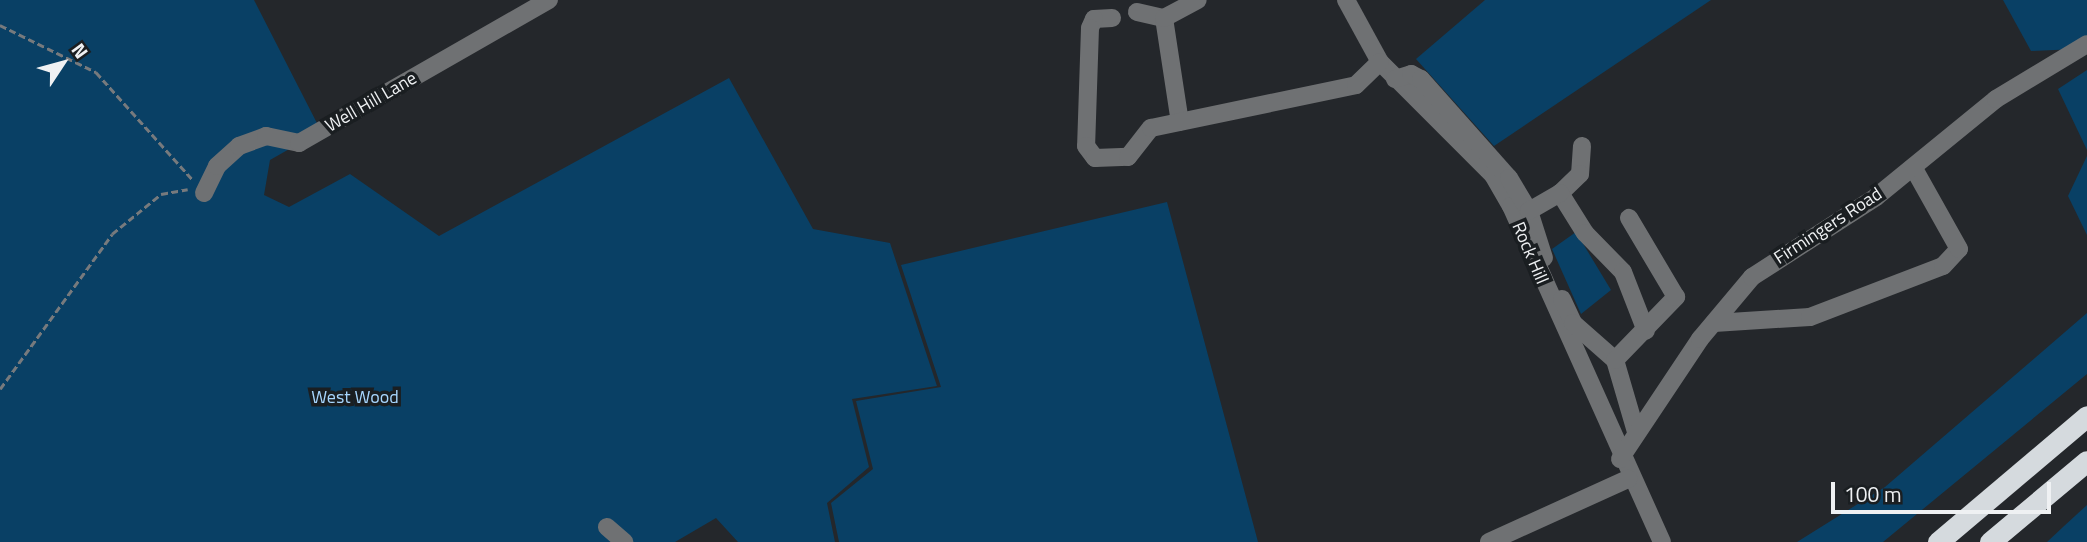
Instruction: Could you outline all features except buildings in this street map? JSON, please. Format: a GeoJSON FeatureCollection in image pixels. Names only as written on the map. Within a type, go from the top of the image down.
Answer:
{"type":"FeatureCollection","features":[{"type":"Feature","properties":{"kind":"highway"},"geometry":{"type":"LineString","coordinates":[[1938,542],[2087,416]]}},
{"type":"Feature","properties":{"kind":"highway"},"geometry":{"type":"LineString","coordinates":[[1990,542],[2087,461]]}},
{"type":"Feature","properties":{"kind":"street","name":"Well Hill Lane"},"geometry":{"type":"LineString","coordinates":[[204,193],[217,166],[239,146],[266,136],[299,144],[549,0]]}},
{"type":"Feature","properties":{"kind":"street"},"geometry":{"type":"LineString","coordinates":[[1137,12],[1164,18],[1198,0]]}},
{"type":"Feature","properties":{"kind":"street","name":"Rock Hill"},"geometry":{"type":"LineString","coordinates":[[1346,0],[1380,62],[1493,175],[1505,195],[1628,478],[1661,542]]}},
{"type":"Feature","properties":{"kind":"street"},"geometry":{"type":"LineString","coordinates":[[1112,18],[1091,22],[1089,153],[1128,157],[1151,128],[1356,85],[1380,62]]}},
{"type":"Feature","properties":{"kind":"street"},"geometry":{"type":"LineString","coordinates":[[1164,18],[1180,122]]}},
{"type":"Feature","properties":{"kind":"street","name":"Firmingers Road"},"geometry":{"type":"LineString","coordinates":[[1620,459],[1636,432],[1714,323],[1752,277],[1913,167],[1996,99],[2087,44]]}},
{"type":"Feature","properties":{"kind":"street"},"geometry":{"type":"LineString","coordinates":[[1395,79],[1411,74],[1421,79],[1509,178],[1530,211],[1573,323],[1615,360],[1636,432]]}},
{"type":"Feature","properties":{"kind":"street"},"geometry":{"type":"LineString","coordinates":[[1530,211],[1560,193],[1580,174],[1582,146]]}},
{"type":"Feature","properties":{"kind":"street"},"geometry":{"type":"LineString","coordinates":[[1714,323],[1810,317],[1949,261],[1959,249],[1913,167]]}},
{"type":"Feature","properties":{"kind":"street"},"geometry":{"type":"LineString","coordinates":[[1560,193],[1585,233],[1623,272],[1646,331]]}},
{"type":"Feature","properties":{"kind":"street"},"geometry":{"type":"LineString","coordinates":[[1615,360],[1670,310],[1675,290],[1629,218]]}},
{"type":"Feature","properties":{"kind":"street"},"geometry":{"type":"LineString","coordinates":[[1489,542],[1628,478]]}},
{"type":"Feature","properties":{"kind":"street"},"geometry":{"type":"LineString","coordinates":[[607,527],[624,542]]}},
{"type":"Feature","properties":{"kind":"path"},"geometry":{"type":"LineString","coordinates":[[0,25],[96,72],[198,187],[161,194],[112,234],[0,389]]}},
{"type":"Feature","properties":{"kind":"green space","name":"West Wood"},"geometry":{"type":"Polygon","coordinates":[[[0,0],[254,0],[321,131],[270,160],[264,195],[289,207],[350,174],[439,236],[729,78],[813,229],[890,243],[937,386],[852,399],[869,467],[827,503],[835,542],[738,542],[716,518],[675,542],[0,542],[0,0]]]}},
{"type":"Feature","properties":{"kind":"green space"},"geometry":{"type":"Polygon","coordinates":[[[1485,0],[1711,0],[1494,146],[1416,59],[1485,0]]]}},
{"type":"Feature","properties":{"kind":"green space"},"geometry":{"type":"Polygon","coordinates":[[[2003,0],[2087,0],[2087,41],[2077,49],[2031,51],[2003,0]]]}},
{"type":"Feature","properties":{"kind":"green space"},"geometry":{"type":"Polygon","coordinates":[[[2087,70],[2087,150],[2058,89],[2087,70]]]}},
{"type":"Feature","properties":{"kind":"green space"},"geometry":{"type":"Polygon","coordinates":[[[2087,156],[2087,235],[2068,196],[2087,156]]]}},
{"type":"Feature","properties":{"kind":"green space"},"geometry":{"type":"Polygon","coordinates":[[[1167,202],[1258,542],[839,542],[831,503],[873,469],[856,401],[941,387],[901,265],[1167,202]]]}},
{"type":"Feature","properties":{"kind":"green space"},"geometry":{"type":"Polygon","coordinates":[[[1576,232],[1611,290],[1581,314],[1552,249],[1576,232]]]}},
{"type":"Feature","properties":{"kind":"green space"},"geometry":{"type":"Polygon","coordinates":[[[2087,313],[2087,374],[1883,542],[1797,542],[1885,487],[2087,313]]]}},
{"type":"Feature","properties":{"kind":"green space"},"geometry":{"type":"Polygon","coordinates":[[[2087,505],[2087,542],[2047,542],[2063,527],[2087,505]]]}}]}
